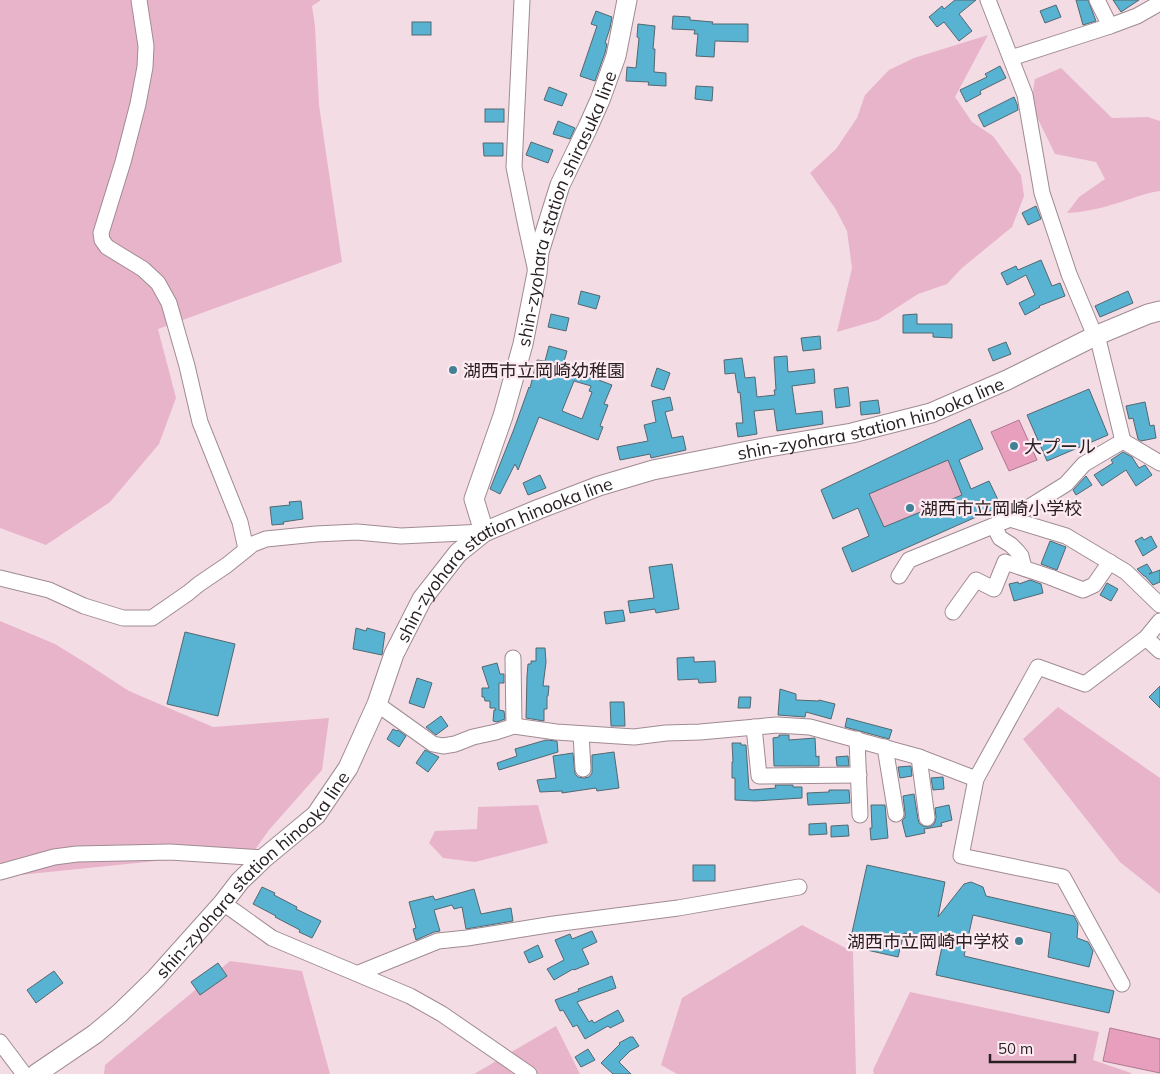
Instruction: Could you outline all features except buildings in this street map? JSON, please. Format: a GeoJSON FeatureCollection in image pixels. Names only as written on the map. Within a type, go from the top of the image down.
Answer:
{"type":"FeatureCollection","features":[{"type":"Feature","properties":{"kind":"main road","name":"shin-zyohara station shirasuka line"},"geometry":{"type":"LineString","coordinates":[[484,532],[474,499],[503,416],[522,344],[537,273],[539,252],[560,185],[588,127],[616,56],[628,0]]}},
{"type":"Feature","properties":{"kind":"main road","name":"shin-zyohara station hinooka line"},"geometry":{"type":"LineString","coordinates":[[36,1074],[96,1034],[120,1013],[155,979],[223,903],[240,881],[264,858],[316,815],[348,768],[377,704],[394,654],[422,599],[458,553],[484,532],[598,486],[653,470],[763,448],[852,433],[931,413],[1007,380],[1096,336],[1148,314],[1160,312]]}},
{"type":"Feature","properties":{"kind":"street"},"geometry":{"type":"LineString","coordinates":[[139,0],[146,46],[145,67],[138,104],[123,162],[101,232],[102,240],[107,247],[143,269],[158,283],[169,303],[200,422],[240,522],[246,549]]}},
{"type":"Feature","properties":{"kind":"street"},"geometry":{"type":"LineString","coordinates":[[522,0],[514,167],[537,273]]}},
{"type":"Feature","properties":{"kind":"street"},"geometry":{"type":"LineString","coordinates":[[988,0],[1025,95],[1042,193],[1069,274],[1096,336],[1124,442],[1160,463]]}},
{"type":"Feature","properties":{"kind":"street"},"geometry":{"type":"LineString","coordinates":[[1097,0],[1110,26]]}},
{"type":"Feature","properties":{"kind":"street"},"geometry":{"type":"LineString","coordinates":[[1011,58],[1110,26],[1137,16],[1160,3]]}},
{"type":"Feature","properties":{"kind":"street"},"geometry":{"type":"LineString","coordinates":[[899,576],[909,560],[1010,519],[1066,484],[1084,464],[1124,442]]}},
{"type":"Feature","properties":{"kind":"street"},"geometry":{"type":"LineString","coordinates":[[1010,519],[1066,536],[1126,572],[1160,605]]}},
{"type":"Feature","properties":{"kind":"street"},"geometry":{"type":"LineString","coordinates":[[994,526],[1000,538],[1013,547],[1021,556],[1024,568]]}},
{"type":"Feature","properties":{"kind":"street"},"geometry":{"type":"LineString","coordinates":[[0,578],[50,590],[84,606],[123,618],[152,618],[227,565],[253,544],[266,540],[316,534],[356,532],[401,536],[484,532]]}},
{"type":"Feature","properties":{"kind":"street"},"geometry":{"type":"LineString","coordinates":[[953,612],[976,580],[994,589],[1013,547]]}},
{"type":"Feature","properties":{"kind":"street"},"geometry":{"type":"LineString","coordinates":[[1005,562],[1083,590],[1094,586],[1110,562]]}},
{"type":"Feature","properties":{"kind":"street"},"geometry":{"type":"LineString","coordinates":[[1122,984],[1063,877],[961,856],[976,779],[1038,666],[1085,684],[1146,638],[1160,621]]}},
{"type":"Feature","properties":{"kind":"street"},"geometry":{"type":"LineString","coordinates":[[1146,638],[1160,651]]}},
{"type":"Feature","properties":{"kind":"street"},"geometry":{"type":"LineString","coordinates":[[513,658],[514,726]]}},
{"type":"Feature","properties":{"kind":"street"},"geometry":{"type":"LineString","coordinates":[[377,704],[434,744],[443,746],[514,726],[556,732],[634,737],[777,725],[804,726],[919,757],[976,779]]}},
{"type":"Feature","properties":{"kind":"street"},"geometry":{"type":"LineString","coordinates":[[754,727],[759,776],[859,774]]}},
{"type":"Feature","properties":{"kind":"street"},"geometry":{"type":"LineString","coordinates":[[581,734],[583,769]]}},
{"type":"Feature","properties":{"kind":"street"},"geometry":{"type":"LineString","coordinates":[[857,739],[860,815]]}},
{"type":"Feature","properties":{"kind":"street"},"geometry":{"type":"LineString","coordinates":[[885,747],[896,814]]}},
{"type":"Feature","properties":{"kind":"street"},"geometry":{"type":"LineString","coordinates":[[919,757],[927,818]]}},
{"type":"Feature","properties":{"kind":"street"},"geometry":{"type":"LineString","coordinates":[[0,872],[54,857],[77,854],[170,852],[264,858]]}},
{"type":"Feature","properties":{"kind":"street"},"geometry":{"type":"LineString","coordinates":[[359,974],[438,941],[678,908],[799,887]]}},
{"type":"Feature","properties":{"kind":"street"},"geometry":{"type":"LineString","coordinates":[[223,903],[272,938],[410,996],[442,1014],[529,1074]]}},
{"type":"Feature","properties":{"kind":"street"},"geometry":{"type":"LineString","coordinates":[[0,1042],[24,1074]]}},
{"type":"Feature","properties":{"kind":"shaded area"},"geometry":{"type":"Polygon","coordinates":[[[0,0],[321,0],[312,6],[315,26],[319,105],[342,262],[158,329],[176,398],[159,444],[110,502],[46,545],[0,528],[0,0]]]}},
{"type":"Feature","properties":{"kind":"shaded area"},"geometry":{"type":"Polygon","coordinates":[[[988,35],[955,97],[972,122],[993,136],[1021,175],[1024,196],[1012,227],[962,268],[947,284],[918,294],[878,320],[837,332],[852,268],[847,231],[835,208],[810,173],[836,149],[857,118],[865,95],[889,70],[914,58],[988,35]]]}},
{"type":"Feature","properties":{"kind":"shaded area"},"geometry":{"type":"Polygon","coordinates":[[[1061,68],[1112,118],[1148,117],[1160,121],[1160,191],[1097,209],[1067,213],[1079,197],[1105,179],[1096,162],[1055,154],[1036,115],[1032,96],[1035,79],[1061,68]]]}},
{"type":"Feature","properties":{"kind":"shaded area","name":"大プール"},"geometry":{"type":"Polygon","coordinates":[[[1019,420],[1037,460],[1009,471],[991,432],[1019,420]]]}},
{"type":"Feature","properties":{"kind":"shaded area"},"geometry":{"type":"Polygon","coordinates":[[[948,460],[962,495],[884,527],[869,494],[948,460]]]}},
{"type":"Feature","properties":{"kind":"shaded area"},"geometry":{"type":"Polygon","coordinates":[[[0,621],[55,644],[129,691],[213,727],[329,718],[322,770],[269,830],[254,851],[0,877],[0,621]]]}},
{"type":"Feature","properties":{"kind":"shaded area"},"geometry":{"type":"Polygon","coordinates":[[[1058,707],[1160,778],[1160,894],[1120,862],[1023,739],[1058,707]]]}},
{"type":"Feature","properties":{"kind":"shaded area"},"geometry":{"type":"Polygon","coordinates":[[[538,805],[548,843],[475,862],[443,858],[429,843],[435,831],[477,829],[478,807],[538,805]]]}},
{"type":"Feature","properties":{"kind":"shaded area"},"geometry":{"type":"Polygon","coordinates":[[[802,925],[853,952],[856,1074],[677,1074],[661,1065],[682,998],[802,925]]]}},
{"type":"Feature","properties":{"kind":"shaded area"},"geometry":{"type":"Polygon","coordinates":[[[230,961],[302,971],[330,1074],[104,1074],[105,1065],[230,961]]]}},
{"type":"Feature","properties":{"kind":"shaded area"},"geometry":{"type":"Polygon","coordinates":[[[910,992],[1099,1032],[1093,1060],[1131,1074],[874,1074],[873,1070],[910,992]]]}},
{"type":"Feature","properties":{"kind":"shaded area"},"geometry":{"type":"Polygon","coordinates":[[[556,1026],[580,1074],[474,1074],[556,1026]]]}},
{"type":"Feature","properties":{"kind":"shaded area"},"geometry":{"type":"Polygon","coordinates":[[[1110,1028],[1160,1039],[1160,1073],[1103,1061],[1110,1028]]]}},
{"type":"Feature","properties":{"kind":"place","name":"湖西市立岡崎幼稚園"},"geometry":{"type":"Point","coordinates":[453,370]}},
{"type":"Feature","properties":{"kind":"place","name":"大プール"},"geometry":{"type":"Point","coordinates":[1014,446]}},
{"type":"Feature","properties":{"kind":"place","name":"湖西市立岡崎小学校"},"geometry":{"type":"Point","coordinates":[910,508]}},
{"type":"Feature","properties":{"kind":"place","name":"湖西市立岡崎中学校"},"geometry":{"type":"Point","coordinates":[1019,941]}}]}
